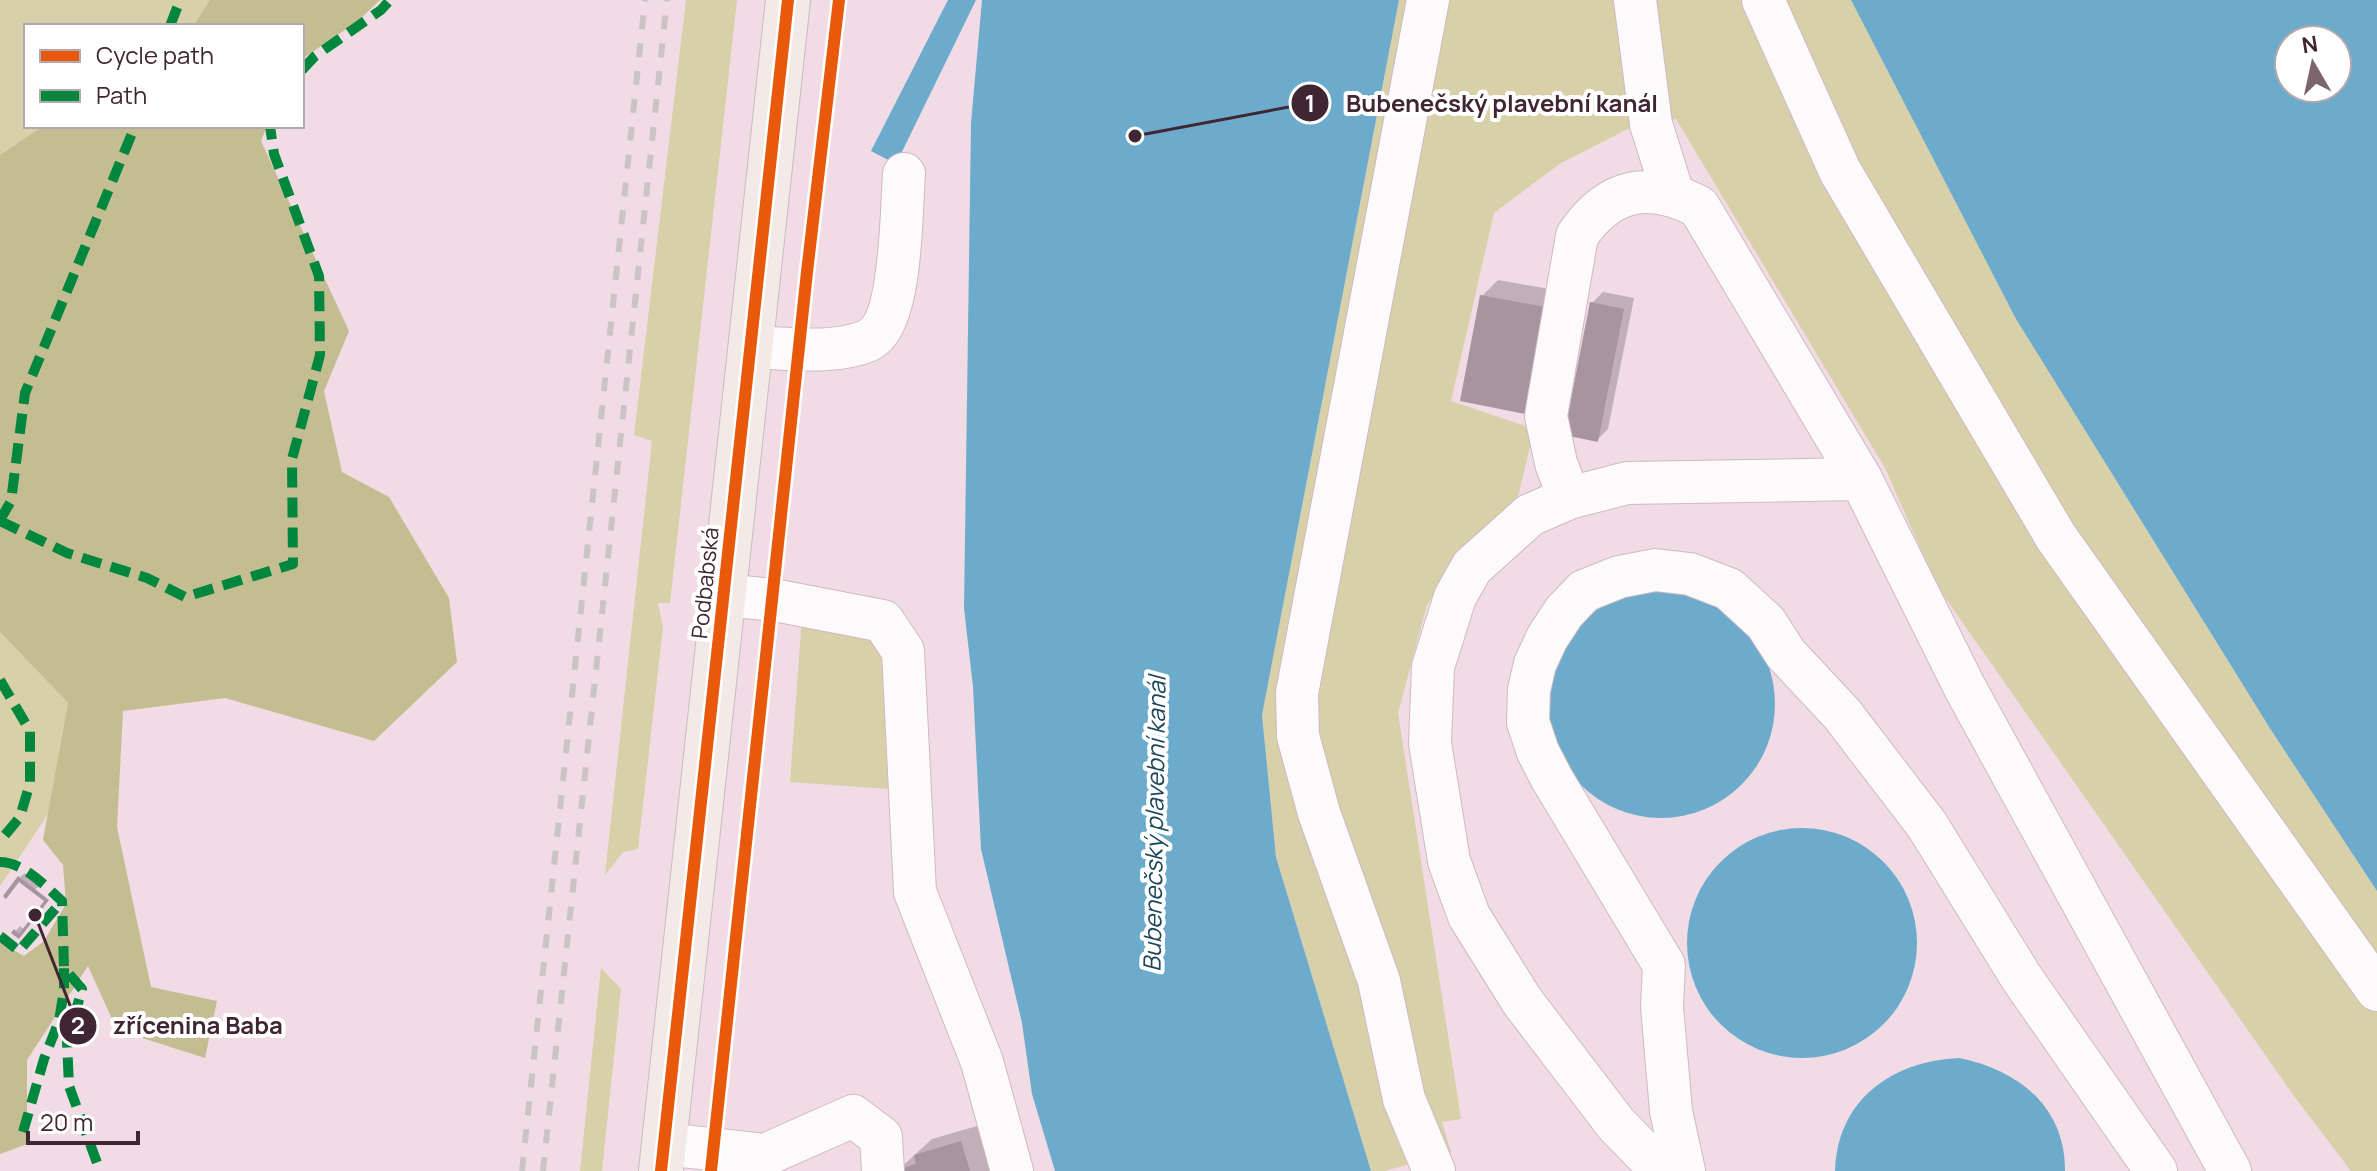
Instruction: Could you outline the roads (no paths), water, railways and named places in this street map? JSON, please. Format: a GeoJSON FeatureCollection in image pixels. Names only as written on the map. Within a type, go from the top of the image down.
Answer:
{"type":"FeatureCollection","features":[{"type":"Feature","properties":{"kind":"main road","name":"Podbabská"},"geometry":{"type":"LineString","coordinates":[[663,1158],[788,0]]}},
{"type":"Feature","properties":{"kind":"lane"},"geometry":{"type":"LineString","coordinates":[[1428,0],[1297,693],[1298,736],[1319,813],[1379,981],[1404,1099],[1434,1171]]}},
{"type":"Feature","properties":{"kind":"lane"},"geometry":{"type":"LineString","coordinates":[[1635,0],[1651,124],[1673,194]]}},
{"type":"Feature","properties":{"kind":"lane"},"geometry":{"type":"LineString","coordinates":[[1763,0],[1840,171],[2056,537],[2377,990]]}},
{"type":"Feature","properties":{"kind":"lane"},"geometry":{"type":"LineString","coordinates":[[751,347],[843,347],[870,340],[887,321],[896,287],[904,174]]}},
{"type":"Feature","properties":{"kind":"lane"},"geometry":{"type":"LineString","coordinates":[[1569,498],[1556,463],[1546,416],[1577,236],[1589,219],[1619,198],[1643,191],[1673,194],[1699,207],[1861,479],[1965,688],[2230,1171]]}},
{"type":"Feature","properties":{"kind":"lane"},"geometry":{"type":"LineString","coordinates":[[1668,1166],[1616,1124],[1532,1013],[1469,916],[1449,861],[1430,743],[1433,667],[1455,597],[1472,567],[1530,515],[1569,498],[1627,483],[1861,479]]}},
{"type":"Feature","properties":{"kind":"lane"},"geometry":{"type":"LineString","coordinates":[[1668,1166],[1671,1111],[1662,1007],[1664,965],[1552,779],[1538,752],[1528,722],[1529,690],[1535,664],[1564,612],[1584,591],[1619,577],[1655,570],[1690,574],[1729,589],[1766,623],[1786,654],[1842,714],[1927,825],[2021,977],[2156,1171]]}},
{"type":"Feature","properties":{"kind":"lane"},"geometry":{"type":"LineString","coordinates":[[724,595],[774,600],[883,621],[903,651],[915,892],[982,1062],[1012,1171]]}},
{"type":"Feature","properties":{"kind":"lane"},"geometry":{"type":"LineString","coordinates":[[663,1158],[766,1166],[853,1116],[881,1137],[883,1171]]}},
{"type":"Feature","properties":{"kind":"water"},"geometry":{"type":"Polygon","coordinates":[[[948,0],[976,0],[896,164],[871,151],[948,0]]]}},
{"type":"Feature","properties":{"kind":"water"},"geometry":{"type":"Polygon","coordinates":[[[982,0],[1399,0],[1262,715],[1276,857],[1371,1171],[1055,1171],[1032,1094],[1022,1023],[981,849],[973,687],[964,608],[971,123],[982,0]]]}},
{"type":"Feature","properties":{"kind":"water"},"geometry":{"type":"Polygon","coordinates":[[[1851,0],[2377,0],[2377,891],[2271,730],[2016,319],[1851,0]]]}},
{"type":"Feature","properties":{"kind":"water"},"geometry":{"type":"Polygon","coordinates":[[[1661,590],[1683,592],[1705,599],[1742,623],[1766,660],[1773,682],[1773,726],[1766,748],[1742,785],[1705,809],[1683,816],[1661,818],[1639,816],[1617,809],[1580,785],[1556,748],[1549,726],[1547,704],[1549,682],[1556,660],[1580,623],[1617,599],[1639,592],[1661,590]]]}},
{"type":"Feature","properties":{"kind":"water"},"geometry":{"type":"Polygon","coordinates":[[[1802,828],[1824,830],[1846,837],[1883,862],[1908,899],[1915,921],[1915,965],[1908,987],[1883,1024],[1846,1049],[1824,1056],[1802,1058],[1780,1056],[1758,1049],[1721,1024],[1696,987],[1689,965],[1687,943],[1689,921],[1696,899],[1721,862],[1758,837],[1780,830],[1802,828]]]}},
{"type":"Feature","properties":{"kind":"water"},"geometry":{"type":"Polygon","coordinates":[[[1959,1058],[2000,1072],[2034,1095],[2057,1128],[2065,1171],[1835,1171],[1838,1146],[1846,1123],[1858,1104],[1873,1089],[1891,1076],[1912,1067],[1959,1058]]]}},
{"type":"Feature","properties":{"kind":"railway"},"geometry":{"type":"LineString","coordinates":[[522,1171],[645,0]]}},
{"type":"Feature","properties":{"kind":"railway"},"geometry":{"type":"LineString","coordinates":[[543,1171],[667,0]]}},
{"type":"Feature","properties":{"kind":"place","name":"Bubenečský plavební kanál"},"geometry":{"type":"Point","coordinates":[1135,136]}},
{"type":"Feature","properties":{"kind":"place","name":"zřícenina Baba"},"geometry":{"type":"Point","coordinates":[35,915]}}]}
